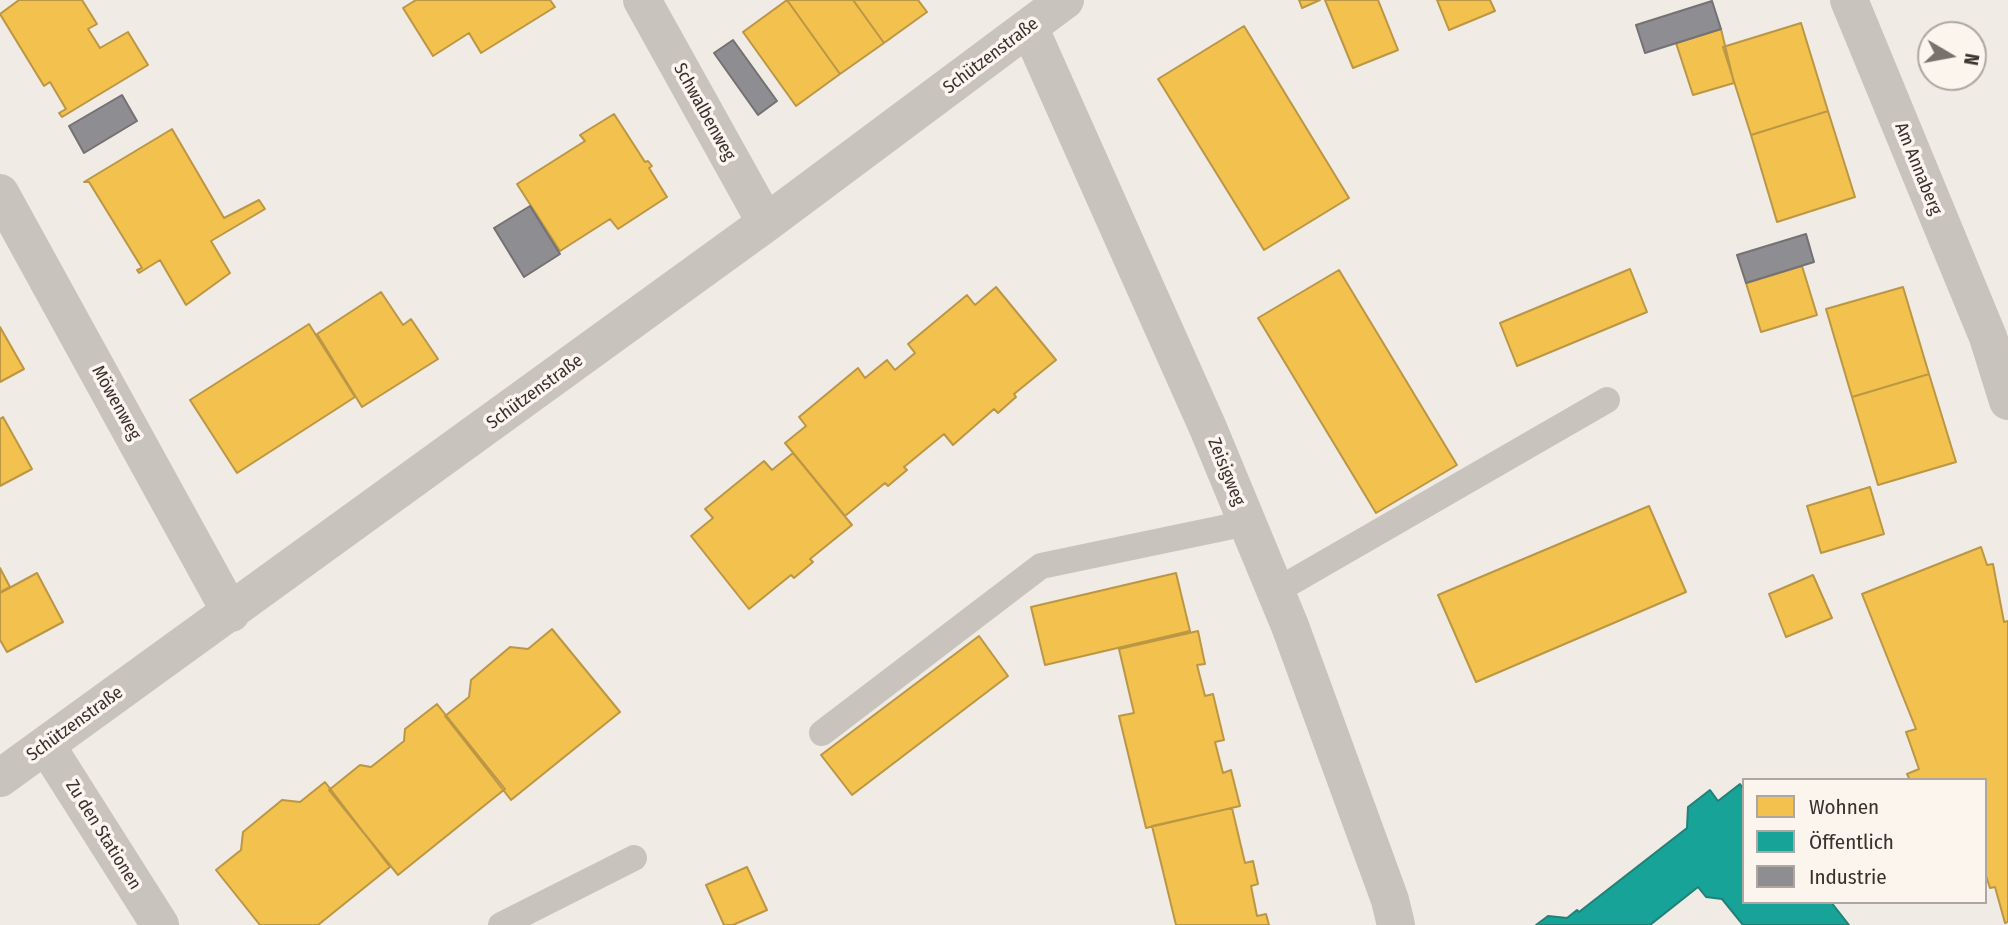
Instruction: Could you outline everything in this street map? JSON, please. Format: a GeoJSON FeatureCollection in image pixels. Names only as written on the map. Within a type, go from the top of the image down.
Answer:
{"type":"FeatureCollection","features":[{"type":"Feature","properties":{"kind":"street","name":"Schwalbenweg"},"geometry":{"type":"LineString","coordinates":[[642,0],[766,223]]}},
{"type":"Feature","properties":{"kind":"street","name":"Schützenstraße"},"geometry":{"type":"LineString","coordinates":[[0,778],[766,223],[1030,29],[1065,0]]}},
{"type":"Feature","properties":{"kind":"street","name":"Am Annaberg"},"geometry":{"type":"LineString","coordinates":[[1849,0],[1998,334],[2008,401]]}},
{"type":"Feature","properties":{"kind":"street","name":"Zeisigweg"},"geometry":{"type":"LineString","coordinates":[[1030,29],[1208,428],[1276,591],[1390,900],[1396,925]]}},
{"type":"Feature","properties":{"kind":"street","name":"Möwenweg"},"geometry":{"type":"LineString","coordinates":[[0,193],[231,613]]}},
{"type":"Feature","properties":{"kind":"street","name":"Zu den Stationen"},"geometry":{"type":"LineString","coordinates":[[46,745],[160,925]]}},
{"type":"Feature","properties":{"kind":"lane"},"geometry":{"type":"LineString","coordinates":[[1276,591],[1607,400]]}},
{"type":"Feature","properties":{"kind":"lane"},"geometry":{"type":"LineString","coordinates":[[822,733],[1041,566],[1247,523]]}},
{"type":"Feature","properties":{"kind":"lane"},"geometry":{"type":"LineString","coordinates":[[501,925],[634,858]]}},
{"type":"Feature","properties":{"kind":"building: Wohnen"},"geometry":{"type":"Polygon","coordinates":[[[19,0],[82,0],[97,24],[88,29],[100,48],[128,32],[148,65],[62,117],[59,113],[66,109],[50,82],[44,86],[0,14],[19,0]]]}},
{"type":"Feature","properties":{"kind":"building: Wohnen"},"geometry":{"type":"Polygon","coordinates":[[[416,0],[550,0],[555,7],[481,53],[469,33],[433,56],[403,8],[416,0]]]}},
{"type":"Feature","properties":{"kind":"building: Wohnen"},"geometry":{"type":"Polygon","coordinates":[[[787,0],[853,0],[884,43],[840,74],[787,0]]]}},
{"type":"Feature","properties":{"kind":"building: Wohnen"},"geometry":{"type":"Polygon","coordinates":[[[787,0],[840,74],[796,106],[743,32],[787,0]]]}},
{"type":"Feature","properties":{"kind":"building: Wohnen"},"geometry":{"type":"Polygon","coordinates":[[[853,0],[918,0],[927,12],[884,43],[853,0]]]}},
{"type":"Feature","properties":{"kind":"building: Wohnen"},"geometry":{"type":"Polygon","coordinates":[[[1299,0],[1320,0],[1302,8],[1299,0]]]}},
{"type":"Feature","properties":{"kind":"building: Wohnen"},"geometry":{"type":"Polygon","coordinates":[[[1325,0],[1378,0],[1398,50],[1353,68],[1325,0]]]}},
{"type":"Feature","properties":{"kind":"building: Wohnen"},"geometry":{"type":"Polygon","coordinates":[[[1437,0],[1490,0],[1495,11],[1449,30],[1437,0]]]}},
{"type":"Feature","properties":{"kind":"building: Wohnen"},"geometry":{"type":"Polygon","coordinates":[[[1801,23],[1828,111],[1751,135],[1723,47],[1801,23]]]}},
{"type":"Feature","properties":{"kind":"building: Wohnen"},"geometry":{"type":"Polygon","coordinates":[[[1244,26],[1349,198],[1264,250],[1158,79],[1244,26]]]}},
{"type":"Feature","properties":{"kind":"building: Wohnen"},"geometry":{"type":"Polygon","coordinates":[[[1721,29],[1734,83],[1693,95],[1676,43],[1721,29]]]}},
{"type":"Feature","properties":{"kind":"building: Wohnen"},"geometry":{"type":"Polygon","coordinates":[[[1828,111],[1855,197],[1777,222],[1751,135],[1828,111]]]}},
{"type":"Feature","properties":{"kind":"building: Wohnen"},"geometry":{"type":"Polygon","coordinates":[[[614,114],[645,162],[648,161],[652,166],[649,168],[667,197],[618,229],[610,219],[560,251],[517,184],[585,141],[580,135],[614,114]]]}},
{"type":"Feature","properties":{"kind":"building: Wohnen"},"geometry":{"type":"Polygon","coordinates":[[[172,129],[224,218],[259,200],[265,209],[211,241],[230,273],[186,305],[160,260],[139,273],[137,270],[142,268],[89,182],[84,182],[172,129]]]}},
{"type":"Feature","properties":{"kind":"building: Wohnen"},"geometry":{"type":"Polygon","coordinates":[[[1802,266],[1817,315],[1761,332],[1746,283],[1802,266]]]}},
{"type":"Feature","properties":{"kind":"building: Wohnen"},"geometry":{"type":"Polygon","coordinates":[[[1630,269],[1647,312],[1517,366],[1500,323],[1630,269]]]}},
{"type":"Feature","properties":{"kind":"building: Wohnen"},"geometry":{"type":"Polygon","coordinates":[[[1339,270],[1457,465],[1376,513],[1258,318],[1339,270]]]}},
{"type":"Feature","properties":{"kind":"building: Wohnen"},"geometry":{"type":"Polygon","coordinates":[[[996,287],[1056,360],[1014,394],[1016,397],[998,413],[994,409],[953,445],[944,434],[904,467],[907,470],[888,486],[885,483],[845,516],[785,443],[806,426],[799,417],[858,368],[865,378],[887,360],[895,370],[915,353],[908,344],[967,295],[975,305],[996,287]]]}},
{"type":"Feature","properties":{"kind":"building: Wohnen"},"geometry":{"type":"Polygon","coordinates":[[[1903,287],[1929,374],[1852,397],[1826,309],[1903,287]]]}},
{"type":"Feature","properties":{"kind":"building: Wohnen"},"geometry":{"type":"Polygon","coordinates":[[[381,292],[403,325],[411,319],[438,359],[362,407],[317,334],[381,292]]]}},
{"type":"Feature","properties":{"kind":"building: Wohnen"},"geometry":{"type":"Polygon","coordinates":[[[309,324],[355,397],[237,473],[190,400],[309,324]]]}},
{"type":"Feature","properties":{"kind":"building: Wohnen"},"geometry":{"type":"Polygon","coordinates":[[[0,327],[24,369],[0,382],[0,327]]]}},
{"type":"Feature","properties":{"kind":"building: Wohnen"},"geometry":{"type":"Polygon","coordinates":[[[1929,374],[1956,462],[1878,485],[1852,397],[1929,374]]]}},
{"type":"Feature","properties":{"kind":"building: Wohnen"},"geometry":{"type":"Polygon","coordinates":[[[3,417],[32,469],[0,486],[0,419],[3,417]]]}},
{"type":"Feature","properties":{"kind":"building: Wohnen"},"geometry":{"type":"Polygon","coordinates":[[[793,453],[852,525],[810,559],[813,562],[794,578],[791,575],[749,609],[691,536],[713,518],[705,509],[764,461],[772,470],[793,453]]]}},
{"type":"Feature","properties":{"kind":"building: Wohnen"},"geometry":{"type":"Polygon","coordinates":[[[1870,487],[1884,534],[1821,553],[1807,506],[1870,487]]]}},
{"type":"Feature","properties":{"kind":"building: Wohnen"},"geometry":{"type":"Polygon","coordinates":[[[1649,506],[1686,592],[1476,682],[1438,595],[1649,506]]]}},
{"type":"Feature","properties":{"kind":"building: Wohnen"},"geometry":{"type":"Polygon","coordinates":[[[1981,547],[1987,565],[1993,564],[2004,622],[2008,621],[2008,922],[2005,923],[1995,887],[1990,888],[1987,879],[1987,778],[1909,778],[1907,774],[1919,769],[1906,732],[1916,729],[1862,594],[1981,547]]]}},
{"type":"Feature","properties":{"kind":"building: Wohnen"},"geometry":{"type":"Polygon","coordinates":[[[0,568],[10,587],[0,592],[0,568]]]}},
{"type":"Feature","properties":{"kind":"building: Wohnen"},"geometry":{"type":"Polygon","coordinates":[[[37,573],[63,622],[7,652],[0,640],[0,593],[37,573]]]}},
{"type":"Feature","properties":{"kind":"building: Wohnen"},"geometry":{"type":"Polygon","coordinates":[[[1176,573],[1190,631],[1045,665],[1031,607],[1176,573]]]}},
{"type":"Feature","properties":{"kind":"building: Wohnen"},"geometry":{"type":"Polygon","coordinates":[[[1813,575],[1832,618],[1786,637],[1769,594],[1813,575]]]}},
{"type":"Feature","properties":{"kind":"building: Wohnen"},"geometry":{"type":"Polygon","coordinates":[[[552,629],[620,712],[511,800],[445,716],[469,697],[471,680],[510,647],[528,649],[552,629]]]}},
{"type":"Feature","properties":{"kind":"building: Wohnen"},"geometry":{"type":"Polygon","coordinates":[[[1198,631],[1205,664],[1197,665],[1205,696],[1213,694],[1224,740],[1215,742],[1223,773],[1231,770],[1240,806],[1146,828],[1119,716],[1134,713],[1119,649],[1198,631]]]}},
{"type":"Feature","properties":{"kind":"building: Wohnen"},"geometry":{"type":"Polygon","coordinates":[[[979,636],[1008,676],[852,795],[821,755],[979,636]]]}},
{"type":"Feature","properties":{"kind":"building: Wohnen"},"geometry":{"type":"Polygon","coordinates":[[[437,704],[505,789],[398,875],[329,790],[360,765],[371,767],[404,741],[405,729],[437,704]]]}},
{"type":"Feature","properties":{"kind":"building: Wohnen"},"geometry":{"type":"Polygon","coordinates":[[[325,782],[390,867],[318,925],[260,925],[216,870],[241,850],[243,832],[282,800],[300,802],[325,782]]]}},
{"type":"Feature","properties":{"kind":"building: Wohnen"},"geometry":{"type":"Polygon","coordinates":[[[1232,808],[1245,863],[1253,861],[1258,884],[1251,886],[1257,916],[1266,914],[1269,925],[1176,925],[1152,826],[1232,808]]]}},
{"type":"Feature","properties":{"kind":"building: Wohnen"},"geometry":{"type":"Polygon","coordinates":[[[747,867],[767,910],[733,925],[724,925],[706,885],[747,867]]]}},
{"type":"Feature","properties":{"kind":"building: Öffentlich"},"geometry":{"type":"Polygon","coordinates":[[[1740,784],[1742,904],[1833,904],[1849,925],[1743,925],[1722,899],[1706,897],[1698,887],[1650,925],[1536,925],[1548,916],[1567,918],[1577,910],[1579,912],[1687,828],[1688,807],[1710,790],[1718,801],[1740,784]]]}},
{"type":"Feature","properties":{"kind":"building: Industrie"},"geometry":{"type":"Polygon","coordinates":[[[1712,1],[1721,29],[1645,53],[1636,25],[1712,1]]]}},
{"type":"Feature","properties":{"kind":"building: Industrie"},"geometry":{"type":"Polygon","coordinates":[[[733,40],[777,101],[758,115],[714,53],[733,40]]]}},
{"type":"Feature","properties":{"kind":"building: Industrie"},"geometry":{"type":"Polygon","coordinates":[[[122,95],[137,121],[84,153],[69,126],[122,95]]]}},
{"type":"Feature","properties":{"kind":"building: Industrie"},"geometry":{"type":"Polygon","coordinates":[[[530,206],[560,254],[524,277],[494,228],[530,206]]]}},
{"type":"Feature","properties":{"kind":"building: Industrie"},"geometry":{"type":"Polygon","coordinates":[[[1806,234],[1814,262],[1746,283],[1737,255],[1806,234]]]}}]}
